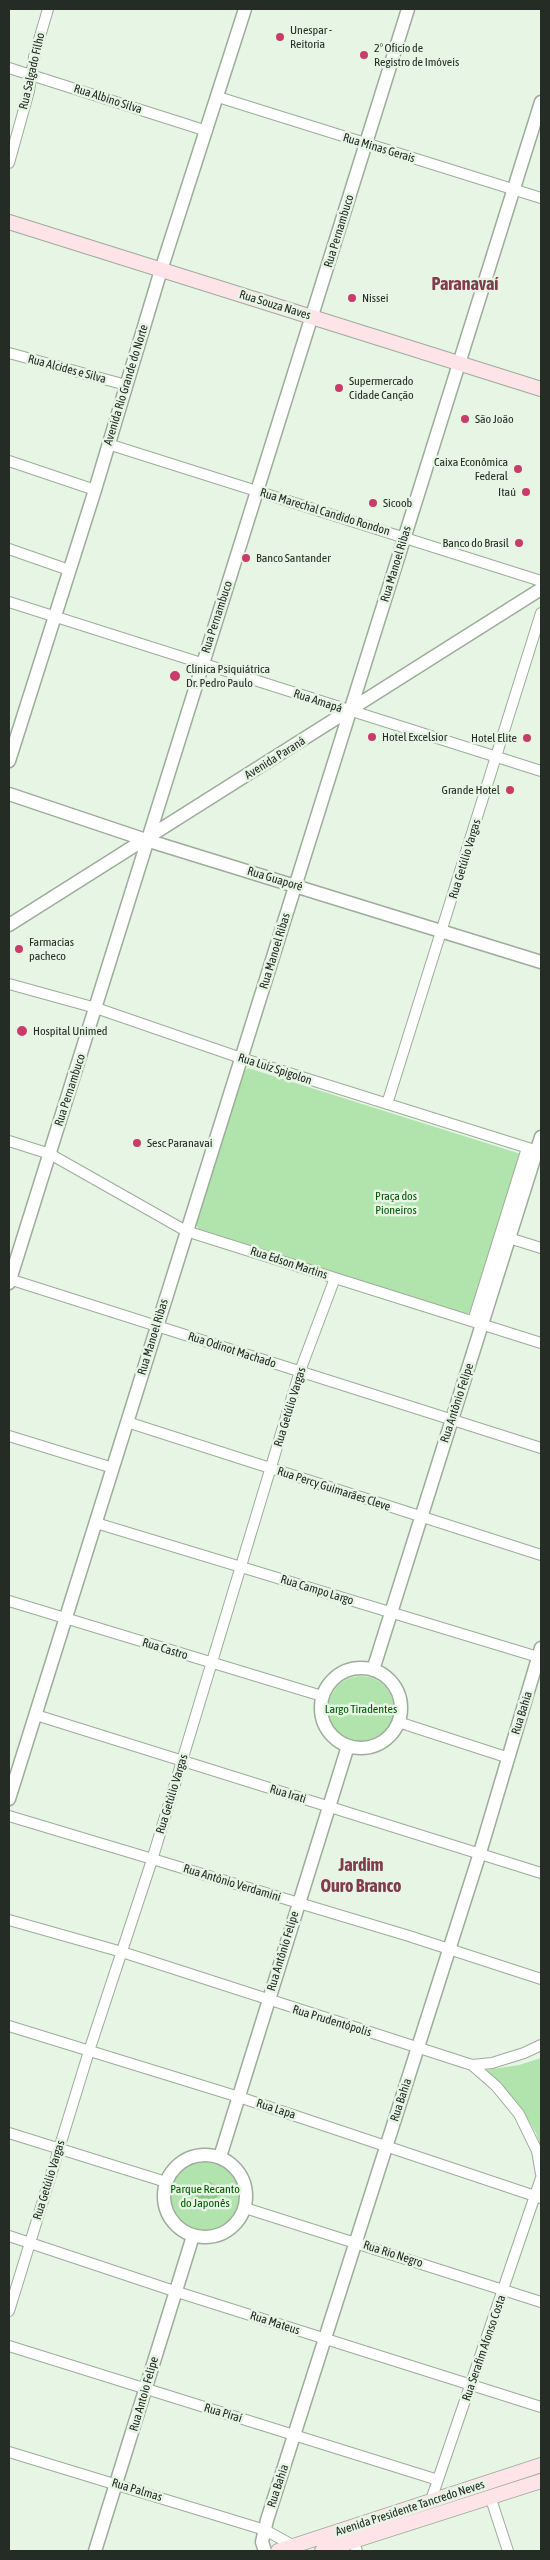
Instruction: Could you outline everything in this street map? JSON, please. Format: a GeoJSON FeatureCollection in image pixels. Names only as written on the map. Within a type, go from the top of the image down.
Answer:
{"type":"FeatureCollection","features":[{"type":"Feature","properties":{"kind":"main road","name":"Rua Souza Naves"},"geometry":{"type":"LineString","coordinates":[[9,222],[541,389]]}},
{"type":"Feature","properties":{"kind":"main road","name":"Avenida Presidente Tancredo Neves"},"geometry":{"type":"LineString","coordinates":[[278,2551],[541,2465]]}},
{"type":"Feature","properties":{"kind":"main road","name":"Avenida Presidente Tancredo Neves"},"geometry":{"type":"LineString","coordinates":[[322,2551],[355,2546],[490,2496],[541,2481]]}},
{"type":"Feature","properties":{"kind":"street","name":"Rua Salgado Filho"},"geometry":{"type":"LineString","coordinates":[[9,163],[32,74],[34,57],[48,9]]}},
{"type":"Feature","properties":{"kind":"street","name":"Avenida Rio Grande do Norte"},"geometry":{"type":"LineString","coordinates":[[9,761],[95,490],[160,270],[207,131],[245,9]]}},
{"type":"Feature","properties":{"kind":"street","name":"Rua Pernambuco"},"geometry":{"type":"LineString","coordinates":[[9,1280],[96,1008],[146,840],[313,317],[408,9]]}},
{"type":"Feature","properties":{"kind":"street","name":"Rua Albino Silva"},"geometry":{"type":"LineString","coordinates":[[9,68],[207,131]]}},
{"type":"Feature","properties":{"kind":"street","name":"Rua Minas Gerais"},"geometry":{"type":"LineString","coordinates":[[218,97],[541,198]]}},
{"type":"Feature","properties":{"kind":"street","name":"Rua Manoel Ribas"},"geometry":{"type":"LineString","coordinates":[[9,1799],[541,102]]}},
{"type":"Feature","properties":{"kind":"street","name":"Rua Alcides e Silva"},"geometry":{"type":"LineString","coordinates":[[9,353],[126,385]]}},
{"type":"Feature","properties":{"kind":"street","name":"Rua Marechal Candido Rondon"},"geometry":{"type":"LineString","coordinates":[[108,444],[541,580]]}},
{"type":"Feature","properties":{"kind":"street"},"geometry":{"type":"LineString","coordinates":[[9,461],[95,490]]}},
{"type":"Feature","properties":{"kind":"street"},"geometry":{"type":"LineString","coordinates":[[9,549],[69,570]]}},
{"type":"Feature","properties":{"kind":"street","name":"Avenida Paraná"},"geometry":{"type":"LineString","coordinates":[[9,925],[541,589]]}},
{"type":"Feature","properties":{"kind":"street","name":"Rua Amapá"},"geometry":{"type":"LineString","coordinates":[[9,602],[54,618],[541,771]]}},
{"type":"Feature","properties":{"kind":"street","name":"Rua Getúlio Vargas"},"geometry":{"type":"LineString","coordinates":[[387,1104],[541,613]]}},
{"type":"Feature","properties":{"kind":"street","name":"Rua Guaporé"},"geometry":{"type":"LineString","coordinates":[[9,794],[146,840],[541,962]]}},
{"type":"Feature","properties":{"kind":"street","name":"Rua Luiz Spigolon"},"geometry":{"type":"LineString","coordinates":[[9,984],[96,1008],[241,1058],[535,1150]]}},
{"type":"Feature","properties":{"kind":"street","name":"Rua Antônio Felipe"},"geometry":{"type":"LineString","coordinates":[[373,1670],[452,1420],[478,1322],[541,1136]]}},
{"type":"Feature","properties":{"kind":"street","name":"Rua Edson Martins"},"geometry":{"type":"LineString","coordinates":[[9,1142],[50,1154],[186,1231],[541,1343]]}},
{"type":"Feature","properties":{"kind":"street","name":"Rua Antônio Felipe"},"geometry":{"type":"LineString","coordinates":[[478,1322],[509,1238],[535,1150]]}},
{"type":"Feature","properties":{"kind":"street"},"geometry":{"type":"LineString","coordinates":[[509,1238],[541,1248]]}},
{"type":"Feature","properties":{"kind":"street","name":"Rua Getúlio Vargas"},"geometry":{"type":"LineString","coordinates":[[9,2310],[90,2050],[152,1860],[300,1371],[335,1278]]}},
{"type":"Feature","properties":{"kind":"street","name":"Rua Odinot Machado"},"geometry":{"type":"LineString","coordinates":[[9,1280],[541,1448]]}},
{"type":"Feature","properties":{"kind":"street","name":"Rua Percy Guimarães Cleve"},"geometry":{"type":"LineString","coordinates":[[127,1422],[541,1555]]}},
{"type":"Feature","properties":{"kind":"street"},"geometry":{"type":"LineString","coordinates":[[9,1436],[113,1468]]}},
{"type":"Feature","properties":{"kind":"street","name":"Rua Campo Largo"},"geometry":{"type":"LineString","coordinates":[[96,1522],[391,1614],[540,1652]]}},
{"type":"Feature","properties":{"kind":"street","name":"Rua Castro"},"geometry":{"type":"LineString","coordinates":[[9,1601],[322,1696]]}},
{"type":"Feature","properties":{"kind":"street","name":"Rua Bahia"},"geometry":{"type":"LineString","coordinates":[[265,2551],[262,2542],[264,2530],[480,1854],[540,1652]]}},
{"type":"Feature","properties":{"kind":"street"},"geometry":{"type":"LineString","coordinates":[[354,1669],[373,1670],[384,1676],[393,1685],[399,1697],[401,1709],[398,1722],[392,1733],[372,1746],[360,1748],[348,1746],[333,1736],[323,1721],[321,1709],[322,1696],[328,1685],[337,1676],[354,1669]]}},
{"type":"Feature","properties":{"kind":"street","name":"Rua Irati"},"geometry":{"type":"LineString","coordinates":[[36,1715],[541,1873]]}},
{"type":"Feature","properties":{"kind":"street"},"geometry":{"type":"LineString","coordinates":[[398,1722],[509,1758]]}},
{"type":"Feature","properties":{"kind":"street","name":"Rua Antônio Felipe"},"geometry":{"type":"LineString","coordinates":[[220,2157],[348,1746]]}},
{"type":"Feature","properties":{"kind":"street","name":"Rua Antônio Verdamini"},"geometry":{"type":"LineString","coordinates":[[9,1816],[450,1948],[541,1979]]}},
{"type":"Feature","properties":{"kind":"street","name":"Rua Prudentópolis"},"geometry":{"type":"LineString","coordinates":[[9,1920],[122,1952],[268,2001],[472,2065],[496,2086],[519,2114],[537,2151],[541,2174]]}},
{"type":"Feature","properties":{"kind":"street","name":"Rua Lapa"},"geometry":{"type":"LineString","coordinates":[[9,2026],[239,2097],[538,2197]]}},
{"type":"Feature","properties":{"kind":"street"},"geometry":{"type":"LineString","coordinates":[[472,2065],[492,2063],[541,2044]]}},
{"type":"Feature","properties":{"kind":"street"},"geometry":{"type":"LineString","coordinates":[[9,2133],[166,2182]]}},
{"type":"Feature","properties":{"kind":"street"},"geometry":{"type":"LineString","coordinates":[[207,2154],[220,2157],[231,2163],[240,2172],[245,2183],[247,2196],[245,2208],[239,2220],[230,2230],[212,2237],[193,2236],[181,2230],[171,2220],[165,2208],[163,2195],[166,2182],[172,2170],[182,2161],[194,2156],[207,2154]]}},
{"type":"Feature","properties":{"kind":"street"},"geometry":{"type":"LineString","coordinates":[[538,2197],[541,2178]]}},
{"type":"Feature","properties":{"kind":"street","name":"Rua Serafim Afonso Costa"},"geometry":{"type":"LineString","coordinates":[[431,2500],[538,2197]]}},
{"type":"Feature","properties":{"kind":"street","name":"Rua Rio Negro"},"geometry":{"type":"LineString","coordinates":[[245,2208],[541,2302]]}},
{"type":"Feature","properties":{"kind":"street","name":"Rua Mateus"},"geometry":{"type":"LineString","coordinates":[[9,2236],[174,2291],[541,2407]]}},
{"type":"Feature","properties":{"kind":"street","name":"Rua Antoio Felipe"},"geometry":{"type":"LineString","coordinates":[[95,2551],[117,2484],[174,2291],[193,2236]]}},
{"type":"Feature","properties":{"kind":"street","name":"Rua Piraí"},"geometry":{"type":"LineString","coordinates":[[9,2346],[438,2480]]}},
{"type":"Feature","properties":{"kind":"street","name":"Rua Palmas"},"geometry":{"type":"LineString","coordinates":[[9,2452],[264,2530],[294,2546]]}},
{"type":"Feature","properties":{"kind":"street"},"geometry":{"type":"LineString","coordinates":[[490,2496],[508,2551]]}},
{"type":"Feature","properties":{"kind":"green space","name":"Praça dos Pioneiros"},"geometry":{"type":"Polygon","coordinates":[[[248,1068],[521,1154],[472,1313],[466,1314],[200,1230],[197,1227],[196,1223],[243,1072],[248,1068]]]}},
{"type":"Feature","properties":{"kind":"green space","name":"Largo Tiradentes"},"geometry":{"type":"Polygon","coordinates":[[[361,1676],[374,1679],[384,1686],[391,1696],[394,1709],[391,1722],[384,1732],[374,1739],[361,1742],[348,1739],[338,1732],[331,1722],[328,1709],[331,1696],[338,1686],[348,1679],[361,1676]]]}},
{"type":"Feature","properties":{"kind":"green space"},"geometry":{"type":"Polygon","coordinates":[[[541,2058],[541,2148],[536,2133],[521,2108],[486,2070],[519,2065],[541,2058]]]}},
{"type":"Feature","properties":{"kind":"green space","name":"Parque Recanto do Japonês"},"geometry":{"type":"Polygon","coordinates":[[[198,2162],[212,2162],[224,2167],[234,2177],[239,2189],[239,2203],[234,2215],[224,2225],[212,2230],[198,2230],[186,2225],[176,2215],[171,2203],[171,2189],[176,2177],[186,2167],[198,2162]]]}},
{"type":"Feature","properties":{"kind":"shaded area"},"geometry":{"type":"Polygon","coordinates":[[[210,2182],[219,2188],[220,2195],[213,2200],[213,2207],[207,2209],[196,2206],[191,2202],[195,2199],[200,2185],[210,2182]]]}},
{"type":"Feature","properties":{"kind":"place","name":"Unespar - Reitoria"},"geometry":{"type":"Point","coordinates":[280,37]}},
{"type":"Feature","properties":{"kind":"place","name":"2º Ofício de Registro de Imóveis"},"geometry":{"type":"Point","coordinates":[364,55]}},
{"type":"Feature","properties":{"kind":"place","name":"Nissei"},"geometry":{"type":"Point","coordinates":[352,298]}},
{"type":"Feature","properties":{"kind":"place","name":"Supermercado Cidade Canção"},"geometry":{"type":"Point","coordinates":[339,388]}},
{"type":"Feature","properties":{"kind":"place","name":"São João"},"geometry":{"type":"Point","coordinates":[465,419]}},
{"type":"Feature","properties":{"kind":"place","name":"Caixa Econômica Federal"},"geometry":{"type":"Point","coordinates":[518,469]}},
{"type":"Feature","properties":{"kind":"place","name":"Itaú"},"geometry":{"type":"Point","coordinates":[526,492]}},
{"type":"Feature","properties":{"kind":"place","name":"Sicoob"},"geometry":{"type":"Point","coordinates":[373,503]}},
{"type":"Feature","properties":{"kind":"place","name":"Banco do Brasil"},"geometry":{"type":"Point","coordinates":[519,543]}},
{"type":"Feature","properties":{"kind":"place","name":"Banco Santander"},"geometry":{"type":"Point","coordinates":[246,558]}},
{"type":"Feature","properties":{"kind":"place","name":"Clínica Psiquiátrica Dr. Pedro Paulo"},"geometry":{"type":"Point","coordinates":[175,676]}},
{"type":"Feature","properties":{"kind":"place","name":"Hotel Excelsior"},"geometry":{"type":"Point","coordinates":[372,737]}},
{"type":"Feature","properties":{"kind":"place","name":"Hotel Elite"},"geometry":{"type":"Point","coordinates":[527,738]}},
{"type":"Feature","properties":{"kind":"place","name":"Grande Hotel"},"geometry":{"type":"Point","coordinates":[510,790]}},
{"type":"Feature","properties":{"kind":"place","name":"Farmacias pacheco"},"geometry":{"type":"Point","coordinates":[19,949]}},
{"type":"Feature","properties":{"kind":"place","name":"Hospital Unimed"},"geometry":{"type":"Point","coordinates":[22,1031]}},
{"type":"Feature","properties":{"kind":"place","name":"Sesc Paranavai"},"geometry":{"type":"Point","coordinates":[137,1143]}},
{"type":"Feature","properties":{"kind":"district","name":"Paranavaí"},"geometry":{"type":"Point","coordinates":[465,284]}},
{"type":"Feature","properties":{"kind":"district","name":"Jardim Ouro Branco"},"geometry":{"type":"Point","coordinates":[361,1875]}}]}
